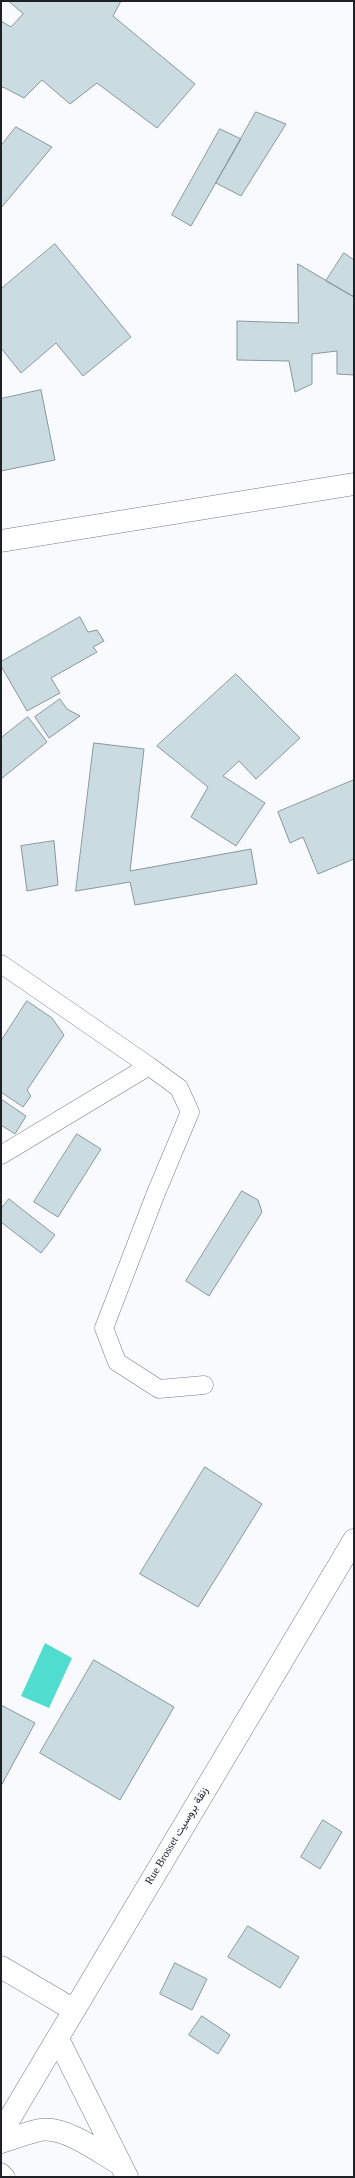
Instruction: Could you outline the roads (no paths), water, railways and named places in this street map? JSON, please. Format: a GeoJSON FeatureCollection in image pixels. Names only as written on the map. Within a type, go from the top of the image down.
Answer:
{"type":"FeatureCollection","features":[{"type":"Feature","properties":{"kind":"street"},"geometry":{"type":"LineString","coordinates":[[1,541],[354,484]]}},
{"type":"Feature","properties":{"kind":"street","name":"Rue Brosset زنقة بروسيت"},"geometry":{"type":"LineString","coordinates":[[1,2133],[354,1540]]}},
{"type":"Feature","properties":{"kind":"street"},"geometry":{"type":"LineString","coordinates":[[1,1967],[74,2010]]}},
{"type":"Feature","properties":{"kind":"street"},"geometry":{"type":"LineString","coordinates":[[58,2039],[124,2171]]}},
{"type":"Feature","properties":{"kind":"street"},"geometry":{"type":"LineString","coordinates":[[1,2142],[41,2130],[56,2131],[75,2137],[124,2171]]}},
{"type":"Feature","properties":{"kind":"lane"},"geometry":{"type":"LineString","coordinates":[[1,964],[179,1088],[190,1112],[156,1193],[104,1328],[117,1362],[159,1388],[204,1385]]}},
{"type":"Feature","properties":{"kind":"lane"},"geometry":{"type":"LineString","coordinates":[[1,1155],[149,1066]]}},
{"type":"Feature","properties":{"kind":"lane"},"geometry":{"type":"LineString","coordinates":[[1,2172],[6,2177]]}}]}
